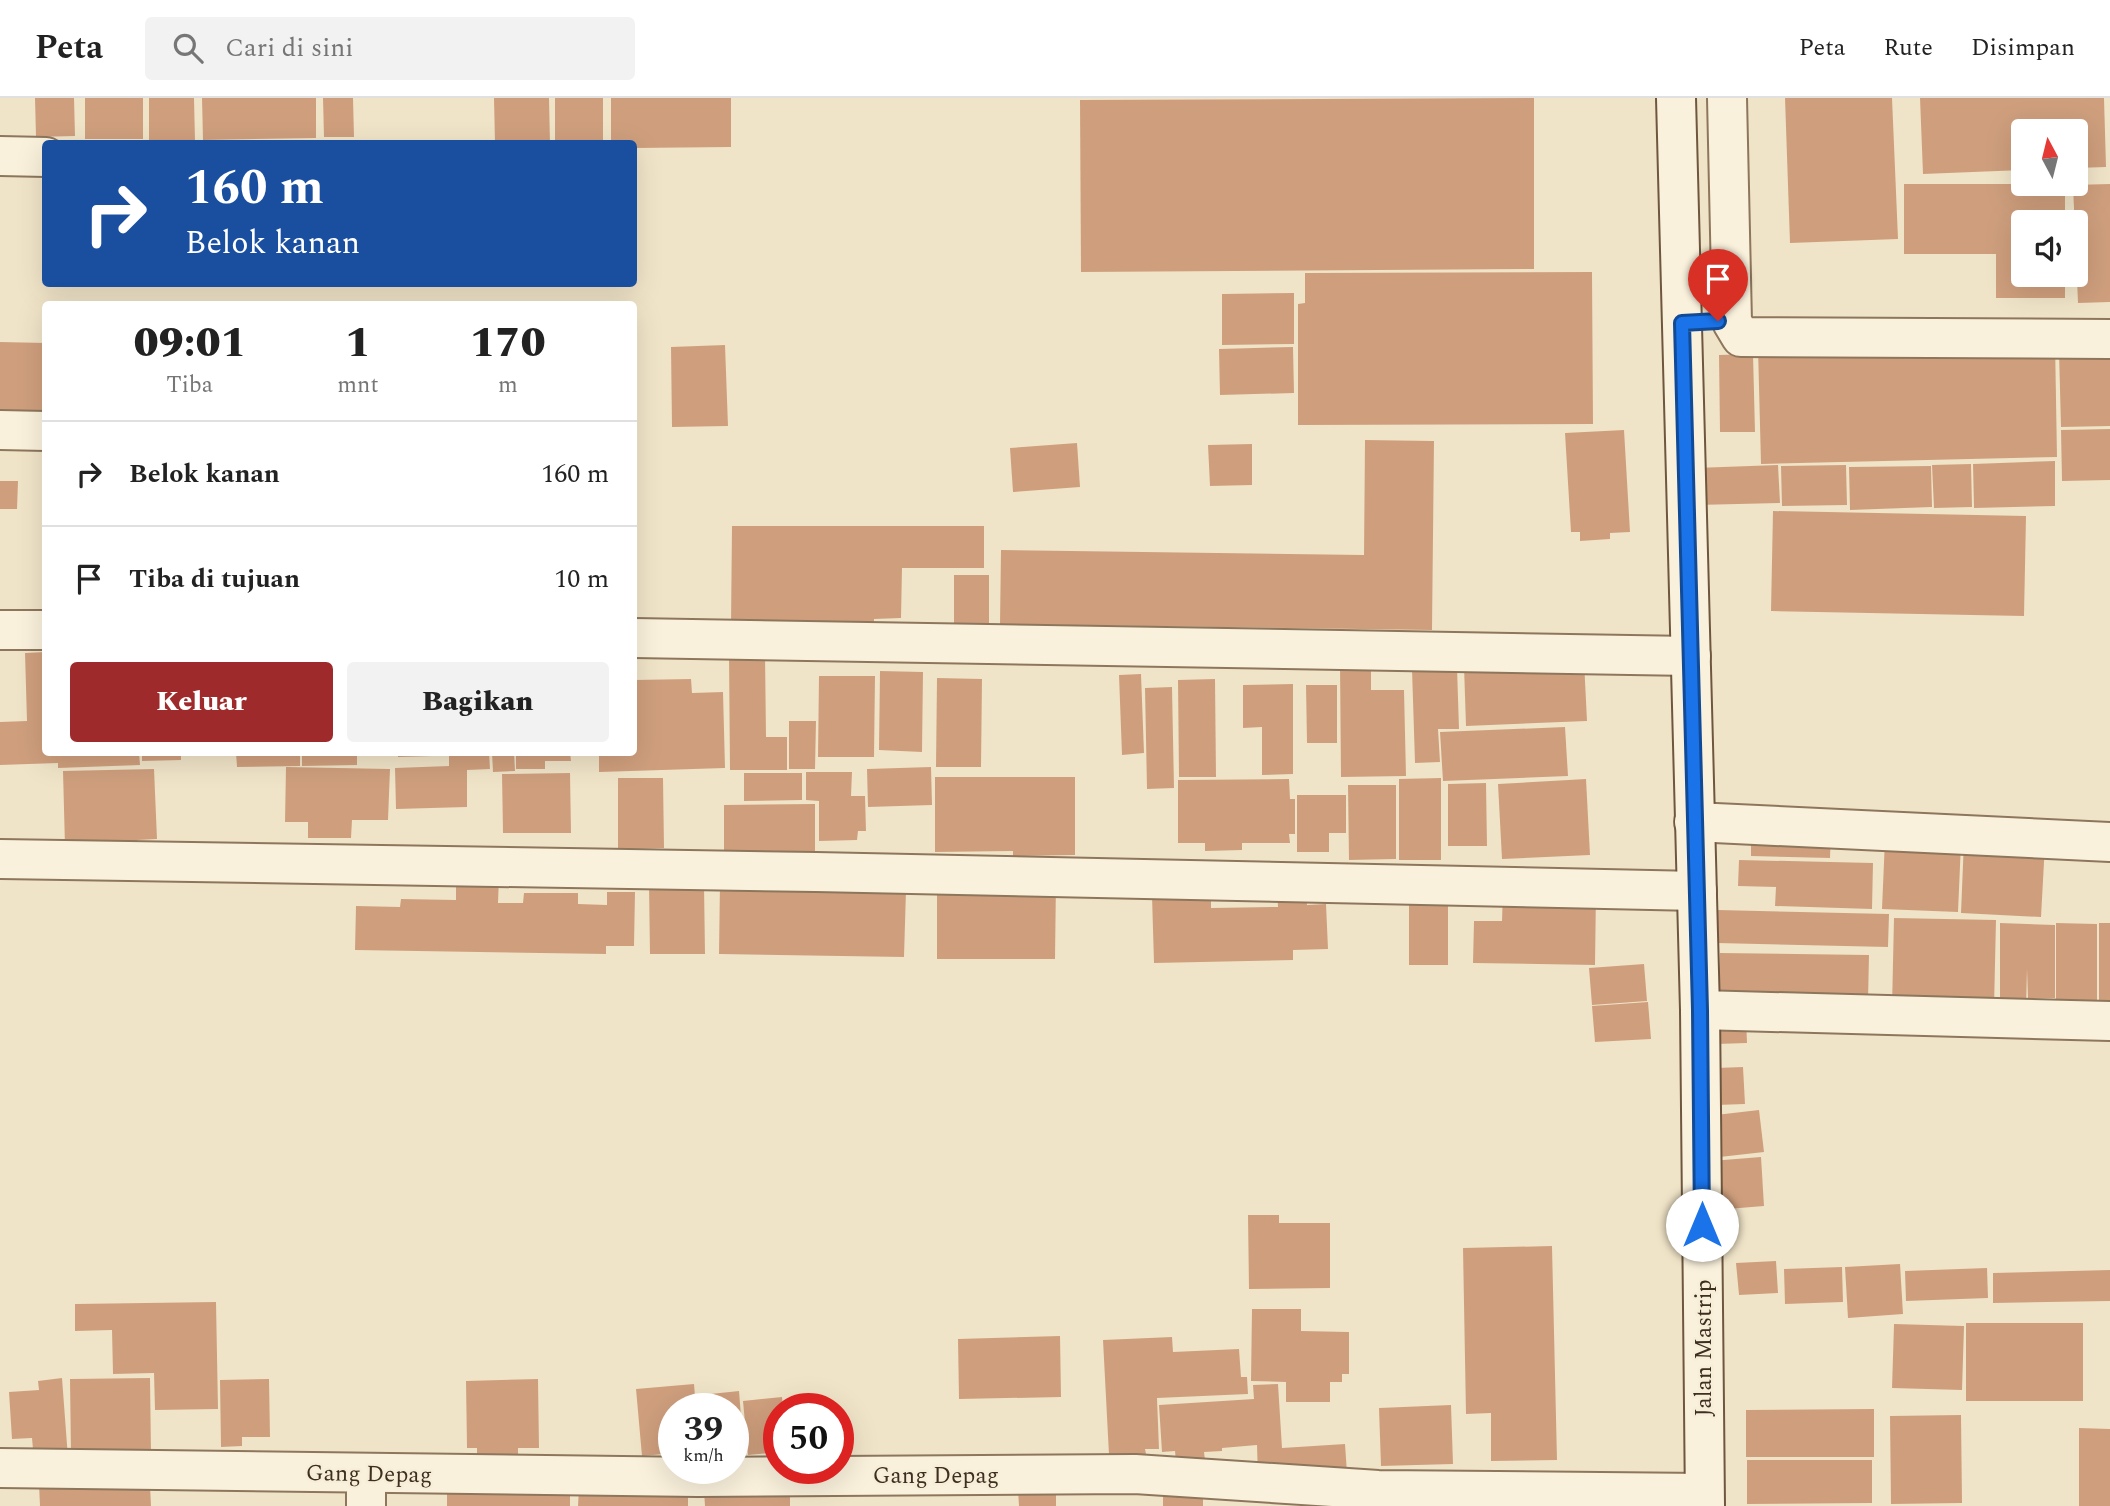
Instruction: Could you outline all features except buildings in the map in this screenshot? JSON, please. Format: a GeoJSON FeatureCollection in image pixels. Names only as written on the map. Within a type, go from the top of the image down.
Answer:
{"type":"FeatureCollection","features":[{"type":"Feature","properties":{"kind":"street","name":"Jalan Mastrip"},"geometry":{"type":"LineString","coordinates":[[1676,98],[1700,1010],[1704,1500]]}},
{"type":"Feature","properties":{"kind":"street"},"geometry":{"type":"LineString","coordinates":[[1727,98],[1732,322],[1741,337],[2110,339]]}},
{"type":"Feature","properties":{"kind":"street"},"geometry":{"type":"LineString","coordinates":[[0,156],[42,157]]}},
{"type":"Feature","properties":{"kind":"street"},"geometry":{"type":"LineString","coordinates":[[1682,323],[1703,320],[1732,322]]}},
{"type":"Feature","properties":{"kind":"street"},"geometry":{"type":"LineString","coordinates":[[0,430],[42,431]]}},
{"type":"Feature","properties":{"kind":"street"},"geometry":{"type":"LineString","coordinates":[[0,630],[42,631]]}},
{"type":"Feature","properties":{"kind":"street"},"geometry":{"type":"LineString","coordinates":[[637,638],[1692,656]]}},
{"type":"Feature","properties":{"kind":"street"},"geometry":{"type":"LineString","coordinates":[[1695,822],[2110,842]]}},
{"type":"Feature","properties":{"kind":"street"},"geometry":{"type":"LineString","coordinates":[[0,859],[802,872],[1697,891]]}},
{"type":"Feature","properties":{"kind":"street"},"geometry":{"type":"LineString","coordinates":[[1700,1010],[2110,1021]]}},
{"type":"Feature","properties":{"kind":"street","name":"Gang Depag"},"geometry":{"type":"LineString","coordinates":[[0,1468],[366,1490],[698,1492],[1135,1474],[1378,1490],[1704,1500]]}},
{"type":"Feature","properties":{"kind":"route"},"geometry":{"type":"LineString","coordinates":[[1702,1225],[1700,1010],[1682,323],[1718,321]]}}]}
